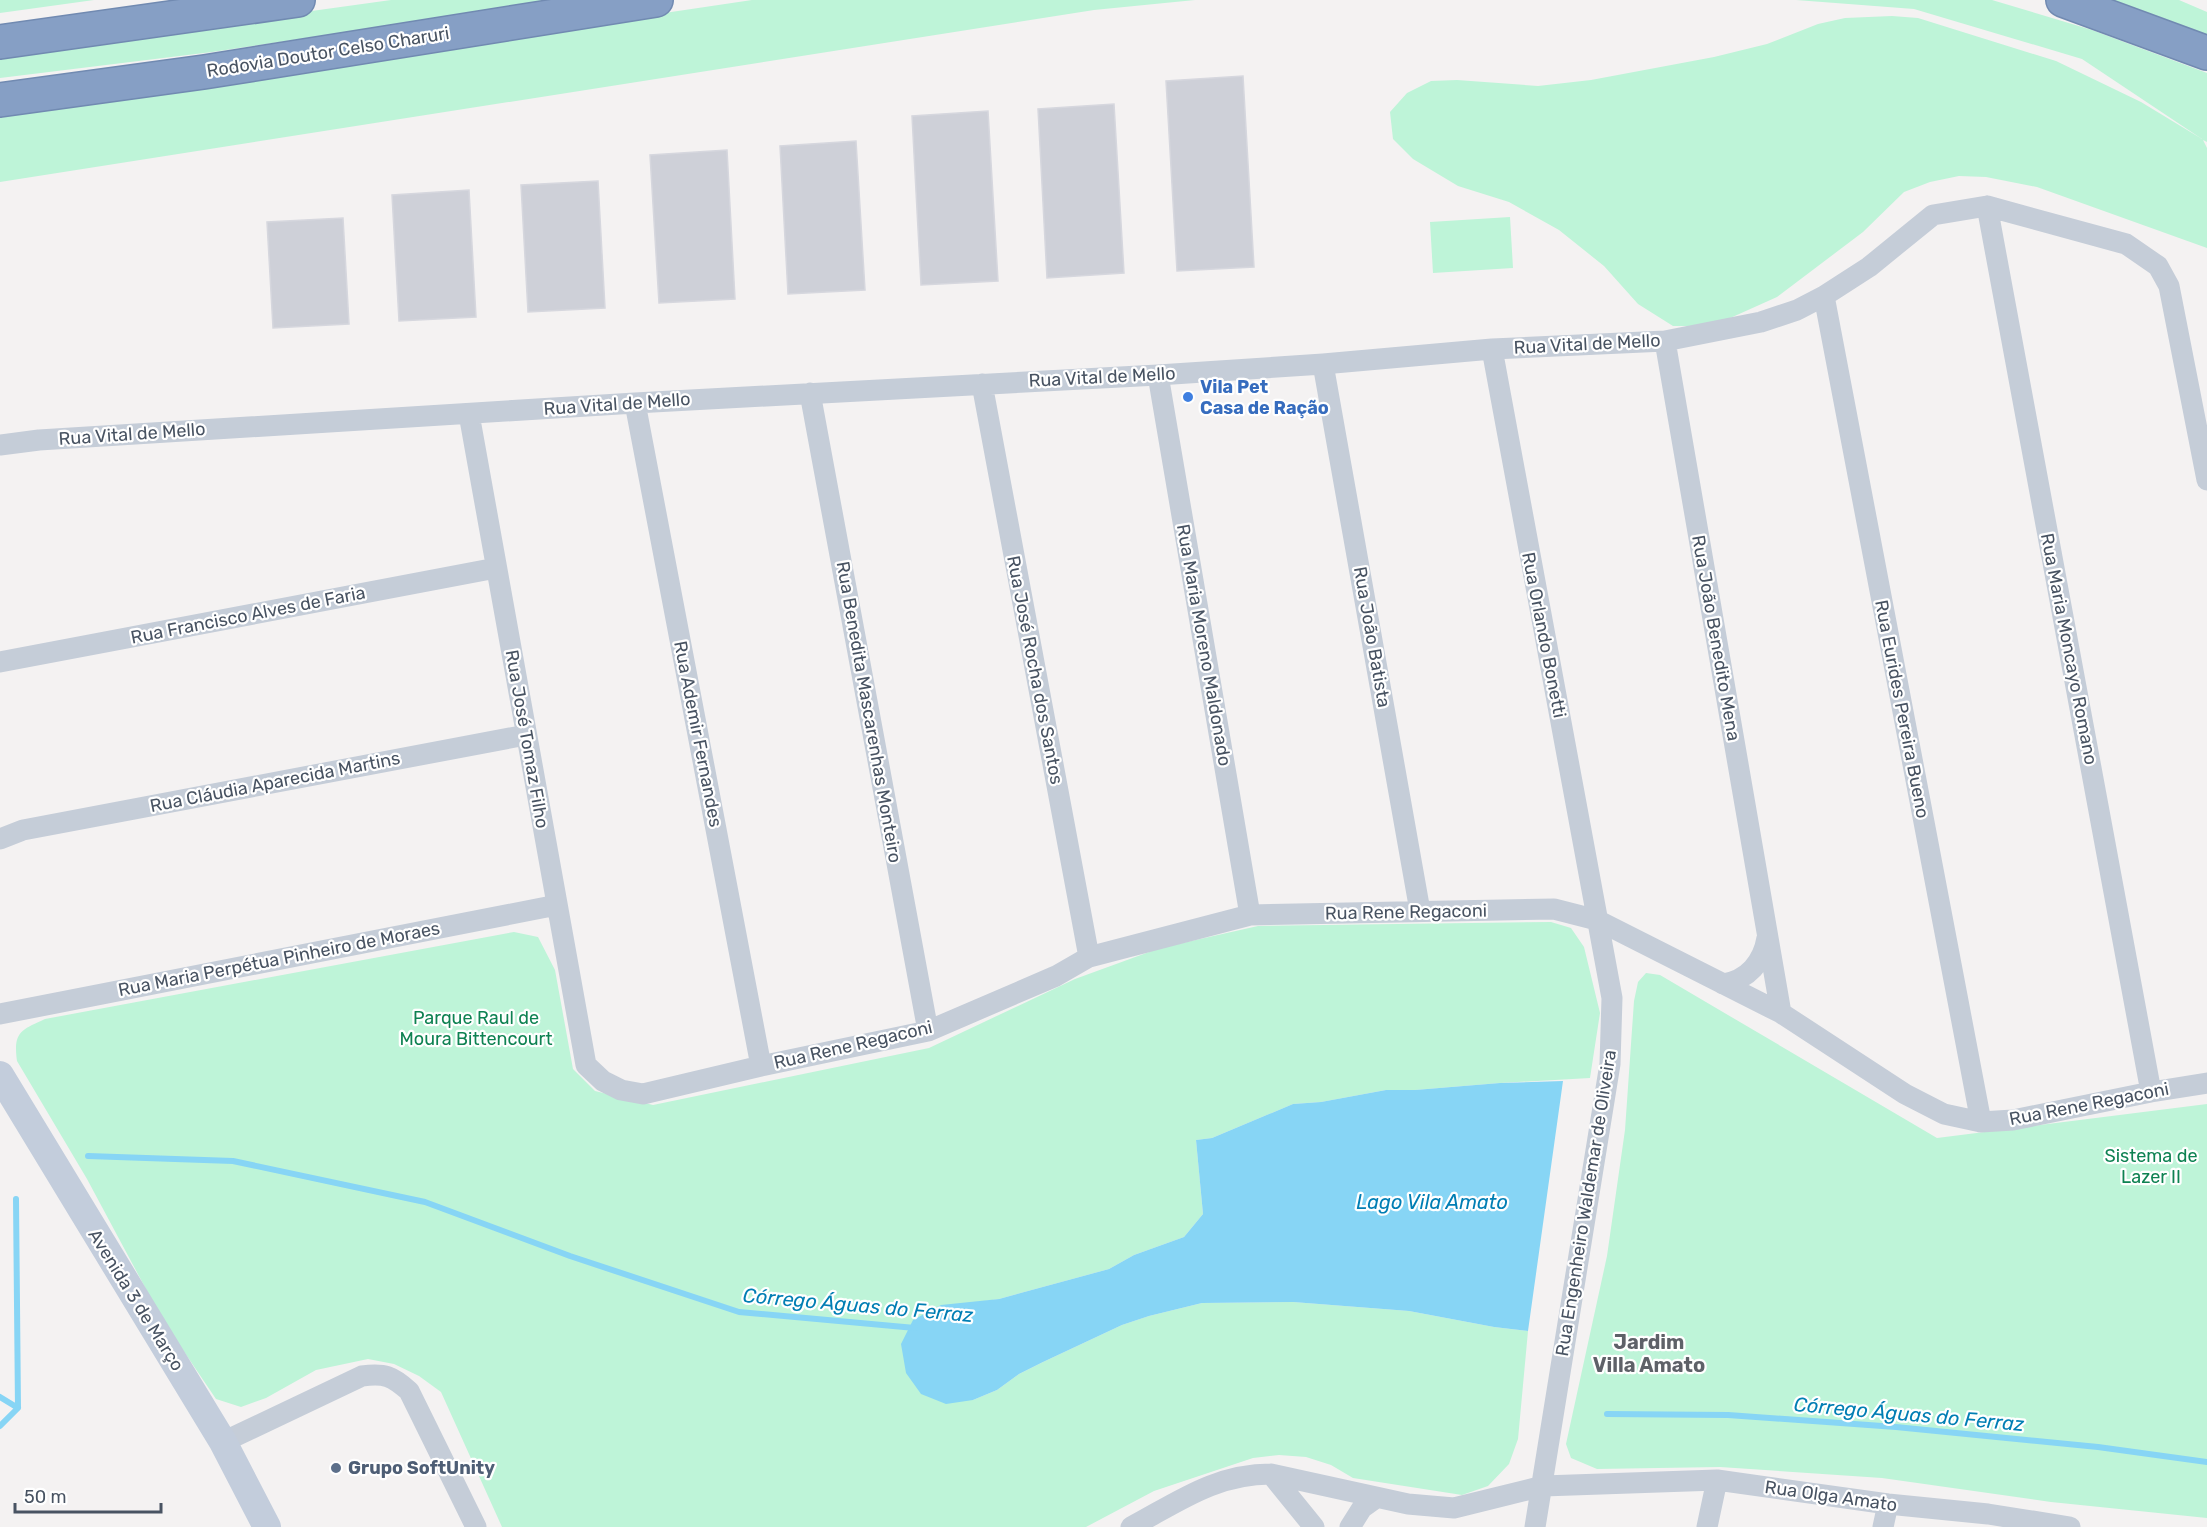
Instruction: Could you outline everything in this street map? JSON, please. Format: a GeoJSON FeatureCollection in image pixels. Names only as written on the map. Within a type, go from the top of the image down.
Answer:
{"type":"FeatureCollection","features":[{"type":"Feature","properties":{"kind":"highway"},"geometry":{"type":"LineString","coordinates":[[0,42],[298,0]]}},
{"type":"Feature","properties":{"kind":"highway","name":"Rodovia Doutor Celso Charuri"},"geometry":{"type":"LineString","coordinates":[[0,100],[204,72],[656,0]]}},
{"type":"Feature","properties":{"kind":"highway"},"geometry":{"type":"LineString","coordinates":[[2063,0],[2207,53]]}},
{"type":"Feature","properties":{"kind":"street","name":"Rua Vital de Mello"},"geometry":{"type":"LineString","coordinates":[[0,445],[39,440],[635,403],[1158,375],[1323,364],[1492,349],[1665,341],[1761,322],[1797,310],[1824,296],[1869,267],[1933,214],[1987,206],[2126,244],[2158,266],[2169,286],[2207,480]]}},
{"type":"Feature","properties":{"kind":"street","name":"Rua Maria Moncayo Romano"},"geometry":{"type":"LineString","coordinates":[[1987,206],[2151,1092]]}},
{"type":"Feature","properties":{"kind":"street","name":"Rua Eurides Pereira Bueno"},"geometry":{"type":"LineString","coordinates":[[1824,296],[1981,1122]]}},
{"type":"Feature","properties":{"kind":"street","name":"Rua João Benedito Mena"},"geometry":{"type":"LineString","coordinates":[[1665,341],[1781,1013]]}},
{"type":"Feature","properties":{"kind":"street","name":"Rua Orlando Bonetti"},"geometry":{"type":"LineString","coordinates":[[1492,349],[1597,920]]}},
{"type":"Feature","properties":{"kind":"street","name":"Rua João Batista"},"geometry":{"type":"LineString","coordinates":[[1323,364],[1420,911]]}},
{"type":"Feature","properties":{"kind":"street","name":"Rua Maria Moreno Maldonado"},"geometry":{"type":"LineString","coordinates":[[1158,375],[1250,915]]}},
{"type":"Feature","properties":{"kind":"street","name":"Rua José Rocha dos Santos"},"geometry":{"type":"LineString","coordinates":[[982,384],[1089,957]]}},
{"type":"Feature","properties":{"kind":"street","name":"Rua Benedita Mascarenhas Monteiro"},"geometry":{"type":"LineString","coordinates":[[810,393],[928,1031]]}},
{"type":"Feature","properties":{"kind":"street","name":"Rua Ademir Fernandes"},"geometry":{"type":"LineString","coordinates":[[635,403],[761,1066]]}},
{"type":"Feature","properties":{"kind":"street","name":"Rua José Tomaz Filho"},"geometry":{"type":"LineString","coordinates":[[469,414],[586,1065]]}},
{"type":"Feature","properties":{"kind":"street","name":"Rua Francisco Alves de Faria"},"geometry":{"type":"LineString","coordinates":[[0,662],[496,568]]}},
{"type":"Feature","properties":{"kind":"street","name":"Rua Cláudia Aparecida Martins"},"geometry":{"type":"LineString","coordinates":[[0,839],[23,830],[526,735]]}},
{"type":"Feature","properties":{"kind":"street","name":"Rua Cláudia Aparecida Martins"},"geometry":{"type":"LineString","coordinates":[[0,827],[23,830]]}},
{"type":"Feature","properties":{"kind":"street","name":"Rua Maria Perpétua Pinheiro de Moraes"},"geometry":{"type":"LineString","coordinates":[[0,1014],[557,905]]}},
{"type":"Feature","properties":{"kind":"street","name":"Rua Rene Regaconi"},"geometry":{"type":"LineString","coordinates":[[586,1065],[603,1081],[621,1090],[643,1094],[761,1066],[928,1031],[1056,976],[1089,957],[1250,915],[1554,909],[1597,920],[1781,1013],[1905,1094],[1944,1114],[1981,1122],[2013,1120],[2207,1083]]}},
{"type":"Feature","properties":{"kind":"street","name":"Rua Engenheiro Waldemar de Oliveira"},"geometry":{"type":"LineString","coordinates":[[1535,1527],[1610,1064],[1612,998],[1597,920]]}},
{"type":"Feature","properties":{"kind":"street","name":"Rua João Benedito Mena"},"geometry":{"type":"LineString","coordinates":[[1723,984],[1743,978],[1755,967],[1765,951],[1767,934]]}},
{"type":"Feature","properties":{"kind":"street","name":"Avenida 3 de Março"},"geometry":{"type":"LineString","coordinates":[[0,1075],[223,1442],[267,1527]]}},
{"type":"Feature","properties":{"kind":"street"},"geometry":{"type":"LineString","coordinates":[[223,1442],[362,1376],[379,1373],[394,1378],[408,1391],[476,1527]]}},
{"type":"Feature","properties":{"kind":"street"},"geometry":{"type":"LineString","coordinates":[[1549,1446],[1560,1467],[1590,1484]]}},
{"type":"Feature","properties":{"kind":"street","name":"Rua Olga Amato"},"geometry":{"type":"LineString","coordinates":[[1131,1527],[1213,1483],[1248,1474],[1271,1474],[1408,1504],[1454,1508],[1543,1486],[1718,1480],[1888,1504],[1988,1514],[2062,1526]]}},
{"type":"Feature","properties":{"kind":"street"},"geometry":{"type":"LineString","coordinates":[[1271,1474],[1314,1527]]}},
{"type":"Feature","properties":{"kind":"street"},"geometry":{"type":"LineString","coordinates":[[1707,1527],[1718,1480]]}},
{"type":"Feature","properties":{"kind":"street"},"geometry":{"type":"LineString","coordinates":[[1350,1527],[1362,1508],[1376,1498]]}},
{"type":"Feature","properties":{"kind":"street"},"geometry":{"type":"LineString","coordinates":[[1883,1527],[1888,1504]]}},
{"type":"Feature","properties":{"kind":"green space"},"geometry":{"type":"Polygon","coordinates":[[[0,0],[94,0],[0,13],[0,0]]]}},
{"type":"Feature","properties":{"kind":"green space"},"geometry":{"type":"Polygon","coordinates":[[[391,0],[564,0],[212,52],[0,78],[0,54],[391,0]]]}},
{"type":"Feature","properties":{"kind":"green space"},"geometry":{"type":"Polygon","coordinates":[[[752,0],[1195,0],[1094,10],[0,182],[0,112],[752,0]]]}},
{"type":"Feature","properties":{"kind":"green space"},"geometry":{"type":"Polygon","coordinates":[[[1796,0],[1992,0],[2092,30],[2207,73],[2207,142],[2203,140],[2207,148],[2207,248],[2037,187],[1986,177],[1959,176],[1930,182],[1904,192],[1863,232],[1777,297],[1728,319],[1701,326],[1673,326],[1638,304],[1604,266],[1559,230],[1509,202],[1458,186],[1413,159],[1393,139],[1390,112],[1407,93],[1431,81],[1457,80],[1538,86],[1591,80],[1714,57],[1767,44],[1818,24],[1845,18],[1892,16],[1918,18],[2056,61],[2141,102],[2202,139],[2082,59],[1914,9],[1796,0]]]}},
{"type":"Feature","properties":{"kind":"green space"},"geometry":{"type":"Polygon","coordinates":[[[2105,0],[2179,0],[2207,12],[2207,39],[2105,0]]]}},
{"type":"Feature","properties":{"kind":"green space"},"geometry":{"type":"Polygon","coordinates":[[[1510,217],[1513,268],[1433,273],[1430,222],[1510,217]]]}},
{"type":"Feature","properties":{"kind":"green space","name":"Parque Raul de Moura Bittencourt"},"geometry":{"type":"Polygon","coordinates":[[[1551,922],[1571,928],[1584,947],[1600,1013],[1590,1078],[1386,1090],[1321,1102],[1293,1104],[1212,1138],[1196,1140],[1203,1214],[1184,1237],[1134,1255],[1109,1269],[999,1299],[972,1303],[973,1400],[997,1390],[1019,1374],[1122,1325],[1202,1303],[1293,1302],[1409,1311],[1528,1331],[1518,1439],[1509,1464],[1488,1486],[1462,1495],[1353,1478],[1331,1465],[1306,1457],[1279,1455],[1253,1458],[1154,1491],[1086,1527],[502,1527],[441,1392],[419,1376],[394,1364],[368,1359],[316,1370],[266,1398],[241,1407],[216,1399],[162,1319],[87,1179],[17,1061],[16,1051],[20,1033],[45,1019],[514,932],[538,937],[555,970],[573,1069],[595,1091],[653,1105],[929,1048],[1075,979],[1160,948],[1258,926],[1551,922]]]}},
{"type":"Feature","properties":{"kind":"green space","name":"Sistema de Lazer II"},"geometry":{"type":"Polygon","coordinates":[[[1646,973],[1660,975],[1937,1138],[2207,1104],[2207,1518],[2051,1502],[1882,1478],[1720,1467],[1597,1469],[1571,1458],[1566,1444],[1607,1256],[1625,1130],[1634,1001],[1638,982],[1646,973]]]}},
{"type":"Feature","properties":{"kind":"water","name":"Lago Vila Amato"},"geometry":{"type":"Polygon","coordinates":[[[1563,1081],[1528,1331],[1409,1311],[1293,1302],[1202,1303],[1122,1325],[1019,1374],[997,1390],[973,1400],[946,1404],[921,1394],[906,1373],[901,1344],[913,1320],[941,1305],[999,1299],[1109,1269],[1134,1255],[1184,1237],[1203,1214],[1196,1140],[1212,1138],[1293,1104],[1321,1102],[1386,1090],[1563,1081]]]}},
{"type":"Feature","properties":{"kind":"building"},"geometry":{"type":"Polygon","coordinates":[[[1243,76],[1254,267],[1177,271],[1166,81],[1243,76]]]}},
{"type":"Feature","properties":{"kind":"building"},"geometry":{"type":"Polygon","coordinates":[[[1114,104],[1124,273],[1047,278],[1038,109],[1114,104]]]}},
{"type":"Feature","properties":{"kind":"building"},"geometry":{"type":"Polygon","coordinates":[[[988,111],[998,281],[921,285],[912,116],[988,111]]]}},
{"type":"Feature","properties":{"kind":"building"},"geometry":{"type":"Polygon","coordinates":[[[856,141],[865,290],[788,294],[780,146],[856,141]]]}},
{"type":"Feature","properties":{"kind":"building"},"geometry":{"type":"Polygon","coordinates":[[[727,150],[735,299],[659,303],[650,155],[727,150]]]}},
{"type":"Feature","properties":{"kind":"building"},"geometry":{"type":"Polygon","coordinates":[[[598,181],[605,308],[528,312],[521,185],[598,181]]]}},
{"type":"Feature","properties":{"kind":"building"},"geometry":{"type":"Polygon","coordinates":[[[469,190],[476,317],[399,321],[392,195],[469,190]]]}},
{"type":"Feature","properties":{"kind":"building"},"geometry":{"type":"Polygon","coordinates":[[[343,218],[349,324],[273,328],[267,222],[343,218]]]}},
{"type":"Feature","properties":{"kind":"waterway","name":"Córrego Águas do Ferraz"},"geometry":{"type":"LineString","coordinates":[[88,1156],[233,1161],[425,1202],[570,1256],[739,1312],[915,1328]]}},
{"type":"Feature","properties":{"kind":"waterway","name":"Córrego Águas do Ferraz"},"geometry":{"type":"LineString","coordinates":[[0,1426],[18,1408],[16,1199]]}},
{"type":"Feature","properties":{"kind":"waterway"},"geometry":{"type":"LineString","coordinates":[[0,1397],[18,1408]]}},
{"type":"Feature","properties":{"kind":"waterway","name":"Córrego Águas do Ferraz"},"geometry":{"type":"LineString","coordinates":[[1607,1414],[1728,1415],[1896,1427],[2098,1447],[2207,1462]]}},
{"type":"Feature","properties":{"kind":"place","name":"Vila Pet Casa de Ração"},"geometry":{"type":"Point","coordinates":[1188,397]}},
{"type":"Feature","properties":{"kind":"place","name":"Grupo SoftUnity"},"geometry":{"type":"Point","coordinates":[336,1468]}},
{"type":"Feature","properties":{"kind":"district","name":"Jardim Villa Amato"},"geometry":{"type":"Point","coordinates":[1649,1354]}}]}
